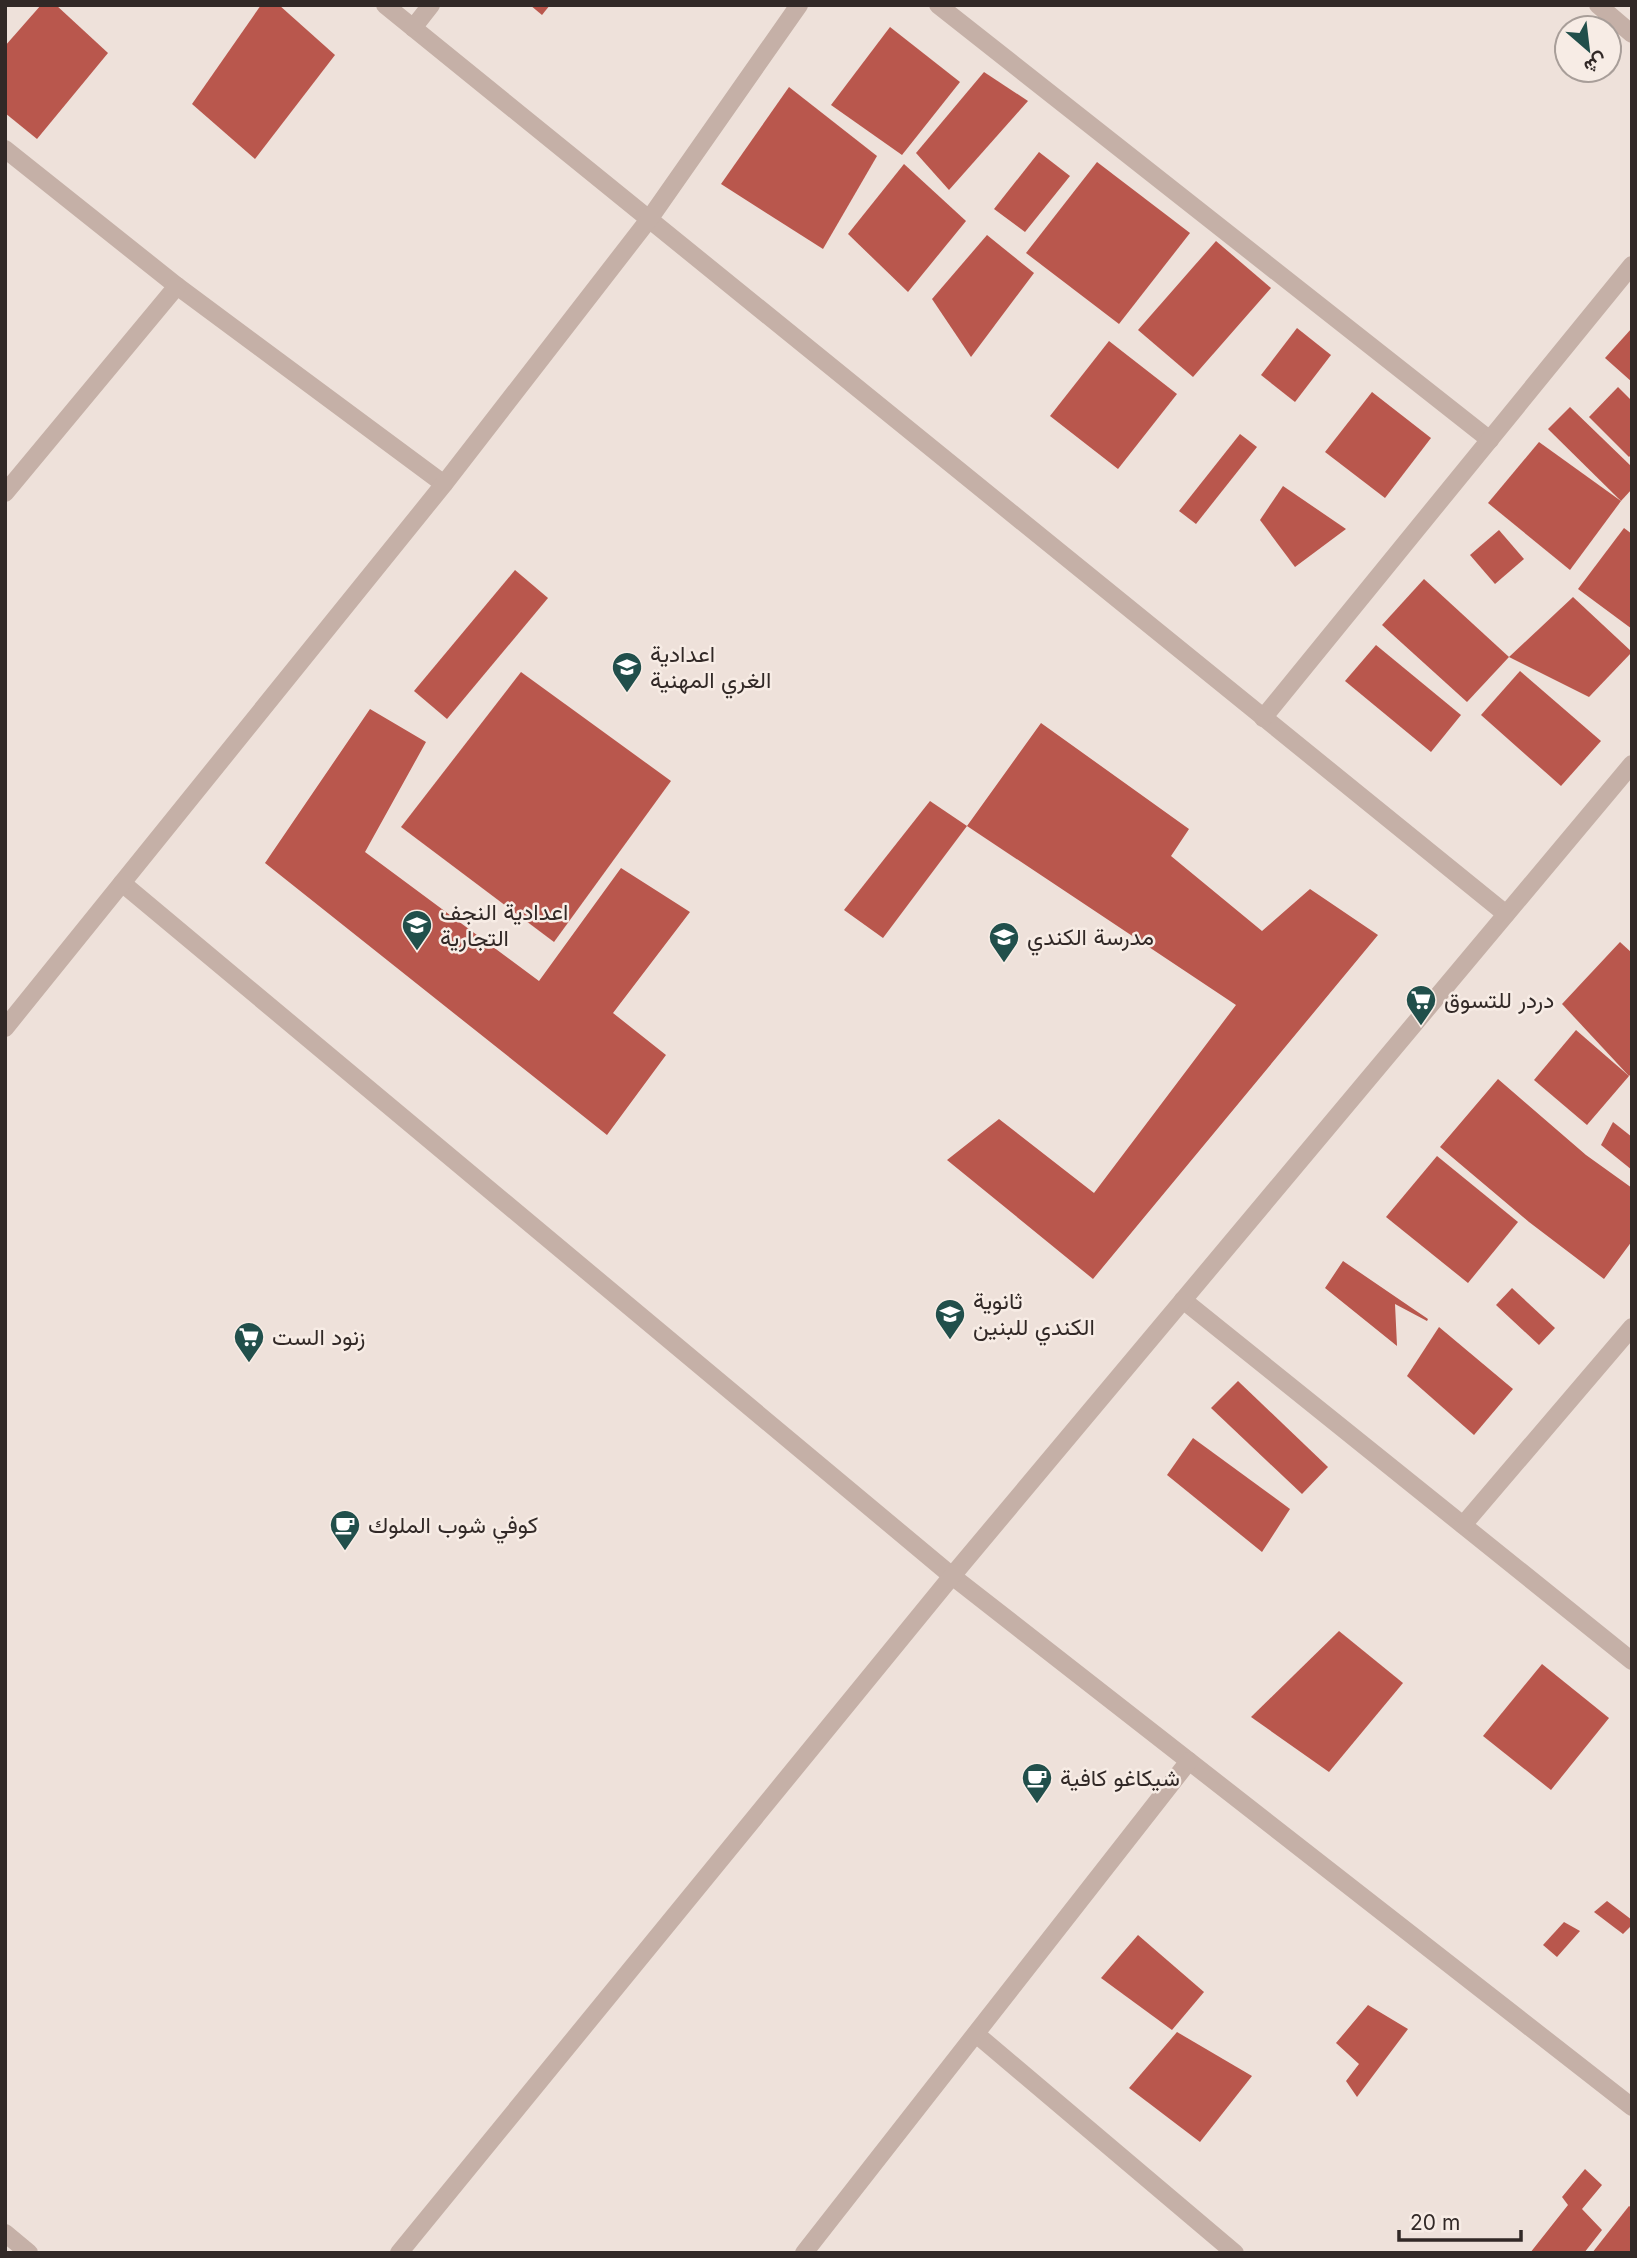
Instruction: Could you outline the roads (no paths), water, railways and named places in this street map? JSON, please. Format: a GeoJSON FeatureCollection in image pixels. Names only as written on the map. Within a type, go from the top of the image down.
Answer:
{"type":"FeatureCollection","features":[{"type":"Feature","properties":{"kind":"street"},"geometry":{"type":"LineString","coordinates":[[385,5],[1506,914]]}},
{"type":"Feature","properties":{"kind":"street"},"geometry":{"type":"LineString","coordinates":[[413,28],[431,5]]}},
{"type":"Feature","properties":{"kind":"street"},"geometry":{"type":"LineString","coordinates":[[5,1028],[444,484],[650,218],[799,5]]}},
{"type":"Feature","properties":{"kind":"street"},"geometry":{"type":"LineString","coordinates":[[938,5],[1490,440]]}},
{"type":"Feature","properties":{"kind":"street"},"geometry":{"type":"LineString","coordinates":[[1598,5],[1632,34]]}},
{"type":"Feature","properties":{"kind":"street"},"geometry":{"type":"LineString","coordinates":[[5,149],[177,286],[444,484]]}},
{"type":"Feature","properties":{"kind":"street"},"geometry":{"type":"LineString","coordinates":[[1263,718],[1632,265]]}},
{"type":"Feature","properties":{"kind":"street"},"geometry":{"type":"LineString","coordinates":[[5,493],[177,286]]}},
{"type":"Feature","properties":{"kind":"street"},"geometry":{"type":"LineString","coordinates":[[399,2253],[952,1576],[1632,764]]}},
{"type":"Feature","properties":{"kind":"street"},"geometry":{"type":"LineString","coordinates":[[122,883],[952,1576],[1632,2107]]}},
{"type":"Feature","properties":{"kind":"street"},"geometry":{"type":"LineString","coordinates":[[1183,1300],[1632,1661]]}},
{"type":"Feature","properties":{"kind":"street"},"geometry":{"type":"LineString","coordinates":[[1463,1525],[1632,1327]]}},
{"type":"Feature","properties":{"kind":"street"},"geometry":{"type":"LineString","coordinates":[[804,2253],[1189,1761]]}},
{"type":"Feature","properties":{"kind":"street"},"geometry":{"type":"LineString","coordinates":[[975,2034],[1235,2253]]}},
{"type":"Feature","properties":{"kind":"street"},"geometry":{"type":"LineString","coordinates":[[5,2233],[29,2253]]}},
{"type":"Feature","properties":{"kind":"place","name":"اعدادية الغري المهنية"},"geometry":{"type":"Point","coordinates":[627,694]}},
{"type":"Feature","properties":{"kind":"place","name":"اعدادية النجف التجارية"},"geometry":{"type":"Point","coordinates":[417,952]}},
{"type":"Feature","properties":{"kind":"place","name":"مدرسة الكندي"},"geometry":{"type":"Point","coordinates":[1004,964]}},
{"type":"Feature","properties":{"kind":"place","name":"دردر للتسوق"},"geometry":{"type":"Point","coordinates":[1421,1027]}},
{"type":"Feature","properties":{"kind":"place","name":"ثانوية الكندي للبنين"},"geometry":{"type":"Point","coordinates":[950,1341]}},
{"type":"Feature","properties":{"kind":"place","name":"زنود الست"},"geometry":{"type":"Point","coordinates":[249,1364]}},
{"type":"Feature","properties":{"kind":"place","name":"كوفي شوب الملوك"},"geometry":{"type":"Point","coordinates":[345,1552]}},
{"type":"Feature","properties":{"kind":"place","name":"شيكاغو كافية"},"geometry":{"type":"Point","coordinates":[1037,1805]}}]}
